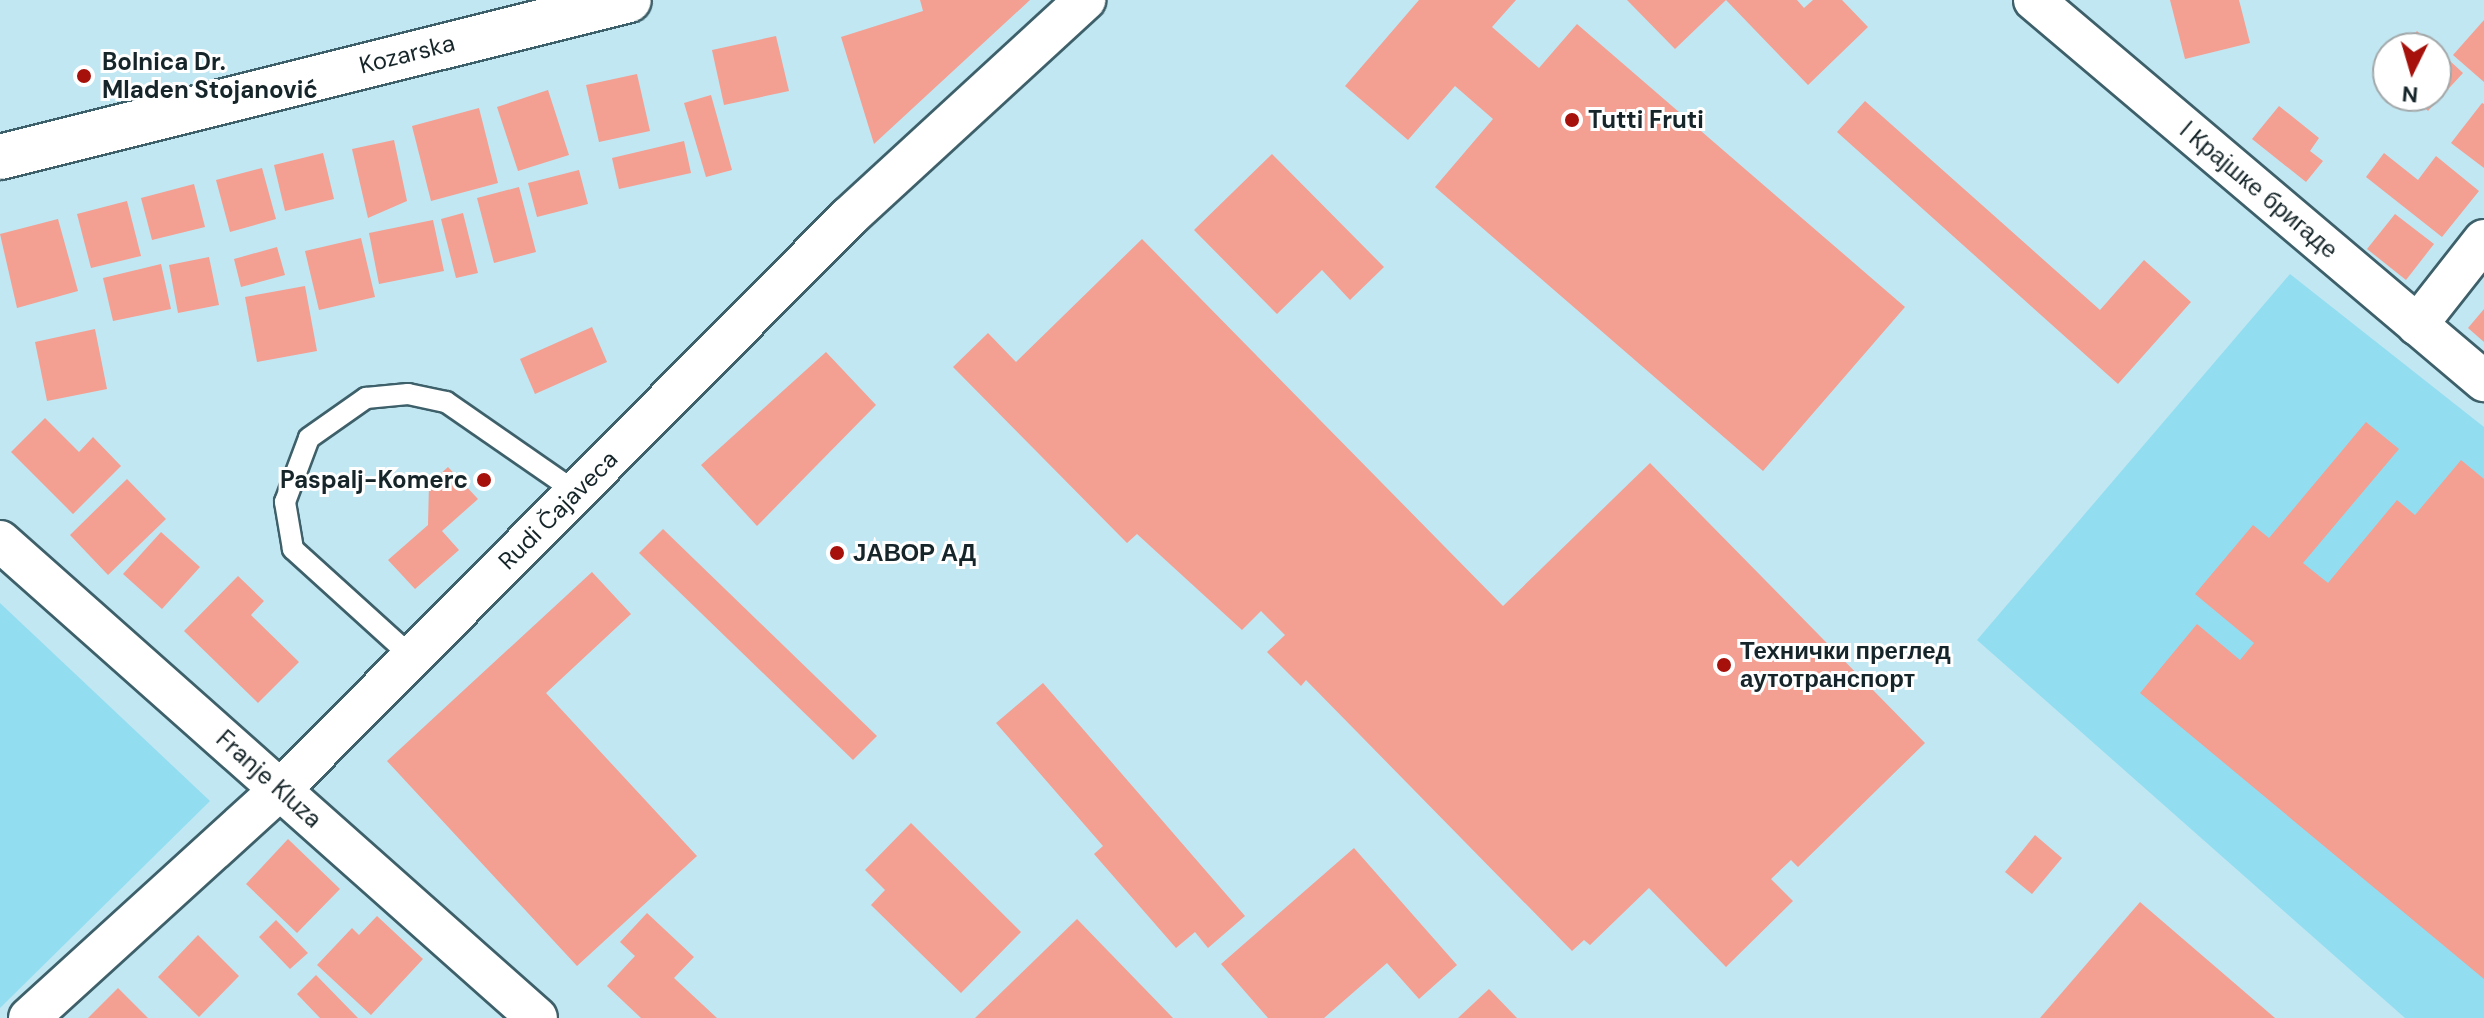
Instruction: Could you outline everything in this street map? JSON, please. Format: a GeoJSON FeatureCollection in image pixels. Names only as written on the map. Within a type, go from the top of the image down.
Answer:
{"type":"FeatureCollection","features":[{"type":"Feature","properties":{"kind":"street","name":"Kozarska"},"geometry":{"type":"LineString","coordinates":[[0,157],[629,0]]}},
{"type":"Feature","properties":{"kind":"street","name":"Rudi Čajaveca"},"geometry":{"type":"LineString","coordinates":[[29,1018],[281,789],[849,217],[1085,0]]}},
{"type":"Feature","properties":{"kind":"street","name":"I Крајшке бригаде"},"geometry":{"type":"LineString","coordinates":[[2034,0],[2484,381]]}},
{"type":"Feature","properties":{"kind":"street"},"geometry":{"type":"LineString","coordinates":[[2417,325],[2484,240]]}},
{"type":"Feature","properties":{"kind":"street","name":"Franje Kluza"},"geometry":{"type":"LineString","coordinates":[[0,541],[281,789],[517,1012]]}},
{"type":"Feature","properties":{"kind":"lane"},"geometry":{"type":"LineString","coordinates":[[412,657],[293,549],[285,502],[309,438],[366,398],[408,394],[446,402],[576,492]]}},
{"type":"Feature","properties":{"kind":"shaded area"},"geometry":{"type":"Polygon","coordinates":[[[2290,274],[2484,427],[2484,1018],[2405,1018],[1977,640],[2290,274]]]}},
{"type":"Feature","properties":{"kind":"shaded area"},"geometry":{"type":"Polygon","coordinates":[[[0,603],[210,801],[0,1008],[0,603]]]}},
{"type":"Feature","properties":{"kind":"building"},"geometry":{"type":"Polygon","coordinates":[[[920,0],[1030,0],[874,144],[841,37],[923,11],[920,0]]]}},
{"type":"Feature","properties":{"kind":"building"},"geometry":{"type":"Polygon","coordinates":[[[1419,0],[1516,0],[1492,27],[1539,68],[1577,24],[1905,307],[1763,471],[1435,187],[1493,119],[1455,86],[1408,140],[1345,86],[1419,0]]]}},
{"type":"Feature","properties":{"kind":"building"},"geometry":{"type":"Polygon","coordinates":[[[1627,0],[1726,0],[1675,49],[1627,0]]]}},
{"type":"Feature","properties":{"kind":"building"},"geometry":{"type":"Polygon","coordinates":[[[1726,0],[1797,0],[1804,8],[1813,0],[1842,0],[1868,27],[1808,85],[1726,0]]]}},
{"type":"Feature","properties":{"kind":"building"},"geometry":{"type":"Polygon","coordinates":[[[2170,0],[2239,0],[2250,43],[2185,59],[2170,0]]]}},
{"type":"Feature","properties":{"kind":"building"},"geometry":{"type":"Polygon","coordinates":[[[2484,20],[2484,82],[2453,55],[2484,20]]]}},
{"type":"Feature","properties":{"kind":"building"},"geometry":{"type":"Polygon","coordinates":[[[776,36],[789,91],[724,105],[712,50],[776,36]]]}},
{"type":"Feature","properties":{"kind":"building"},"geometry":{"type":"Polygon","coordinates":[[[2452,63],[2463,73],[2452,85],[2452,63]]]}},
{"type":"Feature","properties":{"kind":"building"},"geometry":{"type":"Polygon","coordinates":[[[637,74],[650,131],[599,142],[586,85],[637,74]]]}},
{"type":"Feature","properties":{"kind":"building"},"geometry":{"type":"Polygon","coordinates":[[[548,90],[569,155],[518,171],[497,107],[548,90]]]}},
{"type":"Feature","properties":{"kind":"building"},"geometry":{"type":"Polygon","coordinates":[[[711,95],[732,170],[706,177],[684,103],[711,95]]]}},
{"type":"Feature","properties":{"kind":"building"},"geometry":{"type":"Polygon","coordinates":[[[1865,101],[2100,310],[2144,260],[2191,302],[2118,384],[1837,132],[1865,101]]]}},
{"type":"Feature","properties":{"kind":"building"},"geometry":{"type":"Polygon","coordinates":[[[2484,104],[2484,168],[2451,143],[2484,104]]]}},
{"type":"Feature","properties":{"kind":"building"},"geometry":{"type":"Polygon","coordinates":[[[2279,106],[2319,138],[2310,151],[2323,161],[2306,182],[2252,139],[2279,106]]]}},
{"type":"Feature","properties":{"kind":"building"},"geometry":{"type":"Polygon","coordinates":[[[479,108],[498,183],[431,201],[412,126],[479,108]]]}},
{"type":"Feature","properties":{"kind":"building"},"geometry":{"type":"Polygon","coordinates":[[[394,140],[407,201],[368,218],[352,149],[394,140]]]}},
{"type":"Feature","properties":{"kind":"building"},"geometry":{"type":"Polygon","coordinates":[[[684,141],[691,173],[619,189],[612,158],[684,141]]]}},
{"type":"Feature","properties":{"kind":"building"},"geometry":{"type":"Polygon","coordinates":[[[323,153],[334,199],[285,211],[274,165],[323,153]]]}},
{"type":"Feature","properties":{"kind":"building"},"geometry":{"type":"Polygon","coordinates":[[[2384,153],[2418,180],[2436,156],[2479,191],[2442,237],[2366,177],[2384,153]]]}},
{"type":"Feature","properties":{"kind":"building"},"geometry":{"type":"Polygon","coordinates":[[[1272,154],[1384,267],[1350,300],[1322,270],[1277,314],[1194,230],[1272,154]]]}},
{"type":"Feature","properties":{"kind":"building"},"geometry":{"type":"Polygon","coordinates":[[[262,168],[276,219],[230,232],[216,180],[262,168]]]}},
{"type":"Feature","properties":{"kind":"building"},"geometry":{"type":"Polygon","coordinates":[[[579,170],[588,204],[537,217],[528,183],[579,170]]]}},
{"type":"Feature","properties":{"kind":"building"},"geometry":{"type":"Polygon","coordinates":[[[194,184],[205,227],[152,240],[141,198],[194,184]]]}},
{"type":"Feature","properties":{"kind":"building"},"geometry":{"type":"Polygon","coordinates":[[[519,187],[536,252],[494,263],[477,198],[519,187]]]}},
{"type":"Feature","properties":{"kind":"building"},"geometry":{"type":"Polygon","coordinates":[[[127,201],[141,256],[91,268],[77,214],[127,201]]]}},
{"type":"Feature","properties":{"kind":"building"},"geometry":{"type":"Polygon","coordinates":[[[463,213],[478,273],[456,278],[441,219],[463,213]]]}},
{"type":"Feature","properties":{"kind":"building"},"geometry":{"type":"Polygon","coordinates":[[[2395,214],[2434,244],[2406,280],[2367,249],[2395,214]]]}},
{"type":"Feature","properties":{"kind":"building"},"geometry":{"type":"Polygon","coordinates":[[[58,219],[78,291],[17,308],[0,234],[58,219]]]}},
{"type":"Feature","properties":{"kind":"building"},"geometry":{"type":"Polygon","coordinates":[[[433,220],[444,271],[379,284],[369,233],[433,220]]]}},
{"type":"Feature","properties":{"kind":"building"},"geometry":{"type":"Polygon","coordinates":[[[361,238],[375,297],[319,310],[305,251],[361,238]]]}},
{"type":"Feature","properties":{"kind":"building"},"geometry":{"type":"Polygon","coordinates":[[[1142,239],[1503,606],[1650,463],[1925,743],[1798,867],[1791,860],[1771,879],[1793,901],[1726,967],[1649,888],[1590,945],[1584,940],[1572,951],[1306,680],[1301,686],[1267,652],[1285,635],[1261,611],[1242,630],[1137,534],[1127,543],[953,367],[988,333],[1016,362],[1142,239]]]}},
{"type":"Feature","properties":{"kind":"building"},"geometry":{"type":"Polygon","coordinates":[[[277,247],[285,275],[241,287],[234,259],[277,247]]]}},
{"type":"Feature","properties":{"kind":"building"},"geometry":{"type":"Polygon","coordinates":[[[209,257],[219,305],[178,313],[169,265],[209,257]]]}},
{"type":"Feature","properties":{"kind":"building"},"geometry":{"type":"Polygon","coordinates":[[[161,264],[171,309],[113,321],[103,278],[161,264]]]}},
{"type":"Feature","properties":{"kind":"building"},"geometry":{"type":"Polygon","coordinates":[[[305,286],[317,351],[257,362],[245,297],[305,286]]]}},
{"type":"Feature","properties":{"kind":"building"},"geometry":{"type":"Polygon","coordinates":[[[2484,309],[2484,342],[2468,328],[2484,309]]]}},
{"type":"Feature","properties":{"kind":"building"},"geometry":{"type":"Polygon","coordinates":[[[592,327],[607,362],[535,394],[520,359],[592,327]]]}},
{"type":"Feature","properties":{"kind":"building"},"geometry":{"type":"Polygon","coordinates":[[[95,329],[107,389],[47,401],[35,342],[95,329]]]}},
{"type":"Feature","properties":{"kind":"building"},"geometry":{"type":"Polygon","coordinates":[[[826,352],[876,405],[757,526],[701,465],[826,352]]]}},
{"type":"Feature","properties":{"kind":"building"},"geometry":{"type":"Polygon","coordinates":[[[45,418],[79,452],[93,437],[121,466],[73,514],[11,452],[45,418]]]}},
{"type":"Feature","properties":{"kind":"building"},"geometry":{"type":"Polygon","coordinates":[[[2366,422],[2399,449],[2303,563],[2328,583],[2397,500],[2415,515],[2461,460],[2484,479],[2484,979],[2140,693],[2197,624],[2240,660],[2254,643],[2195,594],[2253,525],[2269,538],[2366,422]]]}},
{"type":"Feature","properties":{"kind":"building"},"geometry":{"type":"Polygon","coordinates":[[[448,467],[478,499],[442,531],[459,550],[415,589],[388,560],[428,525],[429,484],[448,467]]]}},
{"type":"Feature","properties":{"kind":"building"},"geometry":{"type":"Polygon","coordinates":[[[127,479],[166,519],[108,575],[70,535],[127,479]]]}},
{"type":"Feature","properties":{"kind":"building"},"geometry":{"type":"Polygon","coordinates":[[[663,529],[877,736],[853,760],[639,553],[663,529]]]}},
{"type":"Feature","properties":{"kind":"building"},"geometry":{"type":"Polygon","coordinates":[[[161,532],[200,567],[162,609],[123,574],[161,532]]]}},
{"type":"Feature","properties":{"kind":"building"},"geometry":{"type":"Polygon","coordinates":[[[592,572],[631,614],[546,693],[697,856],[577,966],[387,761],[592,572]]]}},
{"type":"Feature","properties":{"kind":"building"},"geometry":{"type":"Polygon","coordinates":[[[238,576],[264,601],[251,615],[299,662],[258,703],[184,631],[238,576]]]}},
{"type":"Feature","properties":{"kind":"building"},"geometry":{"type":"Polygon","coordinates":[[[1043,683],[1245,916],[1208,948],[1195,932],[1176,948],[1094,854],[1103,846],[996,723],[1043,683]]]}},
{"type":"Feature","properties":{"kind":"building"},"geometry":{"type":"Polygon","coordinates":[[[911,823],[1021,932],[961,993],[871,905],[885,890],[865,870],[911,823]]]}},
{"type":"Feature","properties":{"kind":"building"},"geometry":{"type":"Polygon","coordinates":[[[2035,835],[2062,858],[2032,894],[2005,872],[2035,835]]]}},
{"type":"Feature","properties":{"kind":"building"},"geometry":{"type":"Polygon","coordinates":[[[288,839],[340,889],[297,933],[246,884],[288,839]]]}},
{"type":"Feature","properties":{"kind":"building"},"geometry":{"type":"Polygon","coordinates":[[[1354,848],[1457,965],[1419,999],[1387,963],[1324,1018],[1268,1018],[1221,964],[1354,848]]]}},
{"type":"Feature","properties":{"kind":"building"},"geometry":{"type":"Polygon","coordinates":[[[2140,902],[2275,1018],[2040,1018],[2140,902]]]}},
{"type":"Feature","properties":{"kind":"building"},"geometry":{"type":"Polygon","coordinates":[[[647,913],[694,957],[674,978],[717,1018],[641,1018],[607,986],[635,956],[620,942],[647,913]]]}},
{"type":"Feature","properties":{"kind":"building"},"geometry":{"type":"Polygon","coordinates":[[[377,916],[423,959],[371,1015],[317,965],[352,928],[359,935],[377,916]]]}},
{"type":"Feature","properties":{"kind":"building"},"geometry":{"type":"Polygon","coordinates":[[[1077,919],[1173,1018],[975,1018],[1077,919]]]}},
{"type":"Feature","properties":{"kind":"building"},"geometry":{"type":"Polygon","coordinates":[[[276,920],[308,953],[290,969],[259,937],[276,920]]]}},
{"type":"Feature","properties":{"kind":"building"},"geometry":{"type":"Polygon","coordinates":[[[198,935],[239,976],[199,1017],[158,977],[198,935]]]}},
{"type":"Feature","properties":{"kind":"building"},"geometry":{"type":"Polygon","coordinates":[[[316,975],[358,1018],[320,1018],[297,994],[316,975]]]}},
{"type":"Feature","properties":{"kind":"building"},"geometry":{"type":"Polygon","coordinates":[[[118,988],[148,1018],[88,1018],[118,988]]]}},
{"type":"Feature","properties":{"kind":"building"},"geometry":{"type":"Polygon","coordinates":[[[1489,989],[1517,1018],[1458,1018],[1489,989]]]}},
{"type":"Feature","properties":{"kind":"place","name":"Bolnica Dr. Mladen Stojanović"},"geometry":{"type":"Point","coordinates":[84,76]}},
{"type":"Feature","properties":{"kind":"place","name":"Tutti Fruti"},"geometry":{"type":"Point","coordinates":[1572,120]}},
{"type":"Feature","properties":{"kind":"place","name":"Paspalj-Komerc"},"geometry":{"type":"Point","coordinates":[484,480]}},
{"type":"Feature","properties":{"kind":"place","name":"ЈАВОР АД"},"geometry":{"type":"Point","coordinates":[837,553]}},
{"type":"Feature","properties":{"kind":"place","name":"Технички преглед аутотранспорт"},"geometry":{"type":"Point","coordinates":[1724,665]}}]}
